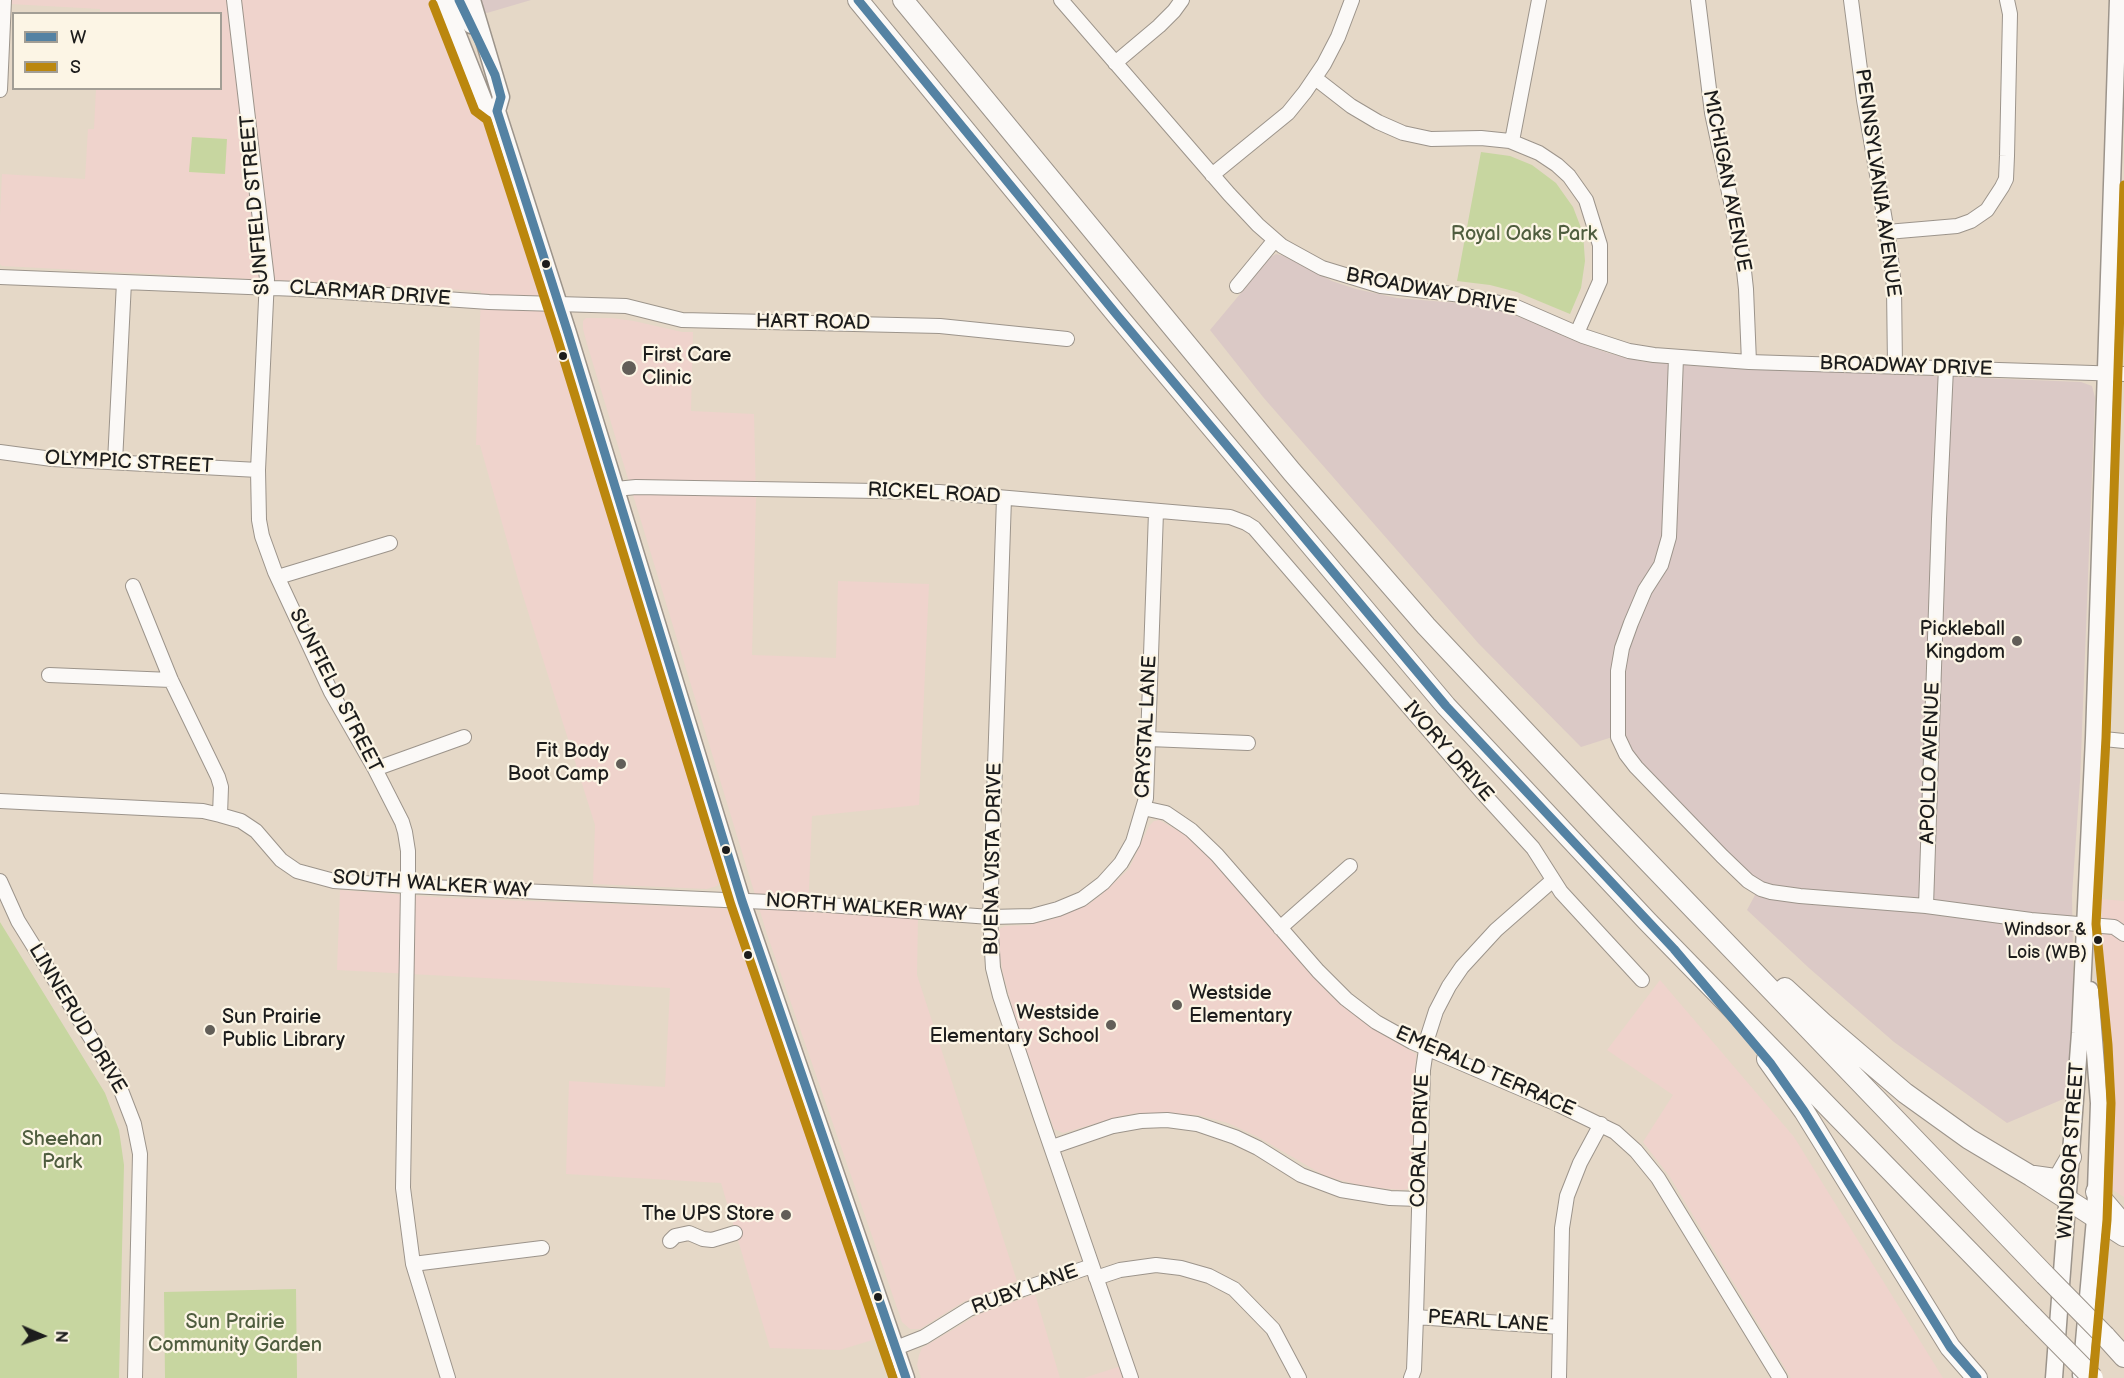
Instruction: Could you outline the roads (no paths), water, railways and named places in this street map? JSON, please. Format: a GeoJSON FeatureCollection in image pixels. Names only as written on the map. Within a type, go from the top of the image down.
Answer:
{"type":"FeatureCollection","features":[{"type":"Feature","properties":{"kind":"highway"},"geometry":{"type":"LineString","coordinates":[[858,0],[1117,315],[1446,706],[1674,949],[2092,1378]]}},
{"type":"Feature","properties":{"kind":"highway"},"geometry":{"type":"LineString","coordinates":[[903,0],[1292,472],[1426,626],[1609,821],[2124,1357]]}},
{"type":"Feature","properties":{"kind":"highway"},"geometry":{"type":"LineString","coordinates":[[1609,821],[1823,1023],[1905,1093],[1969,1139],[2124,1236]]}},
{"type":"Feature","properties":{"kind":"highway"},"geometry":{"type":"LineString","coordinates":[[1674,949],[1771,1064],[1804,1111],[1950,1347],[1977,1378]]}},
{"type":"Feature","properties":{"kind":"highway"},"geometry":{"type":"LineString","coordinates":[[2031,1176],[2055,1179],[2060,1176],[2072,1157]]}},
{"type":"Feature","properties":{"kind":"highway"},"geometry":{"type":"LineString","coordinates":[[2096,1192],[2124,1225]]}},
{"type":"Feature","properties":{"kind":"main road"},"geometry":{"type":"LineString","coordinates":[[444,0],[486,106],[497,111]]}},
{"type":"Feature","properties":{"kind":"main road"},"geometry":{"type":"LineString","coordinates":[[459,0],[488,58]]}},
{"type":"Feature","properties":{"kind":"main road"},"geometry":{"type":"LineString","coordinates":[[472,0],[501,97],[497,111],[742,901],[906,1378]]}},
{"type":"Feature","properties":{"kind":"main road","name":"WINDSOR STREET"},"geometry":{"type":"LineString","coordinates":[[2054,1378],[2080,1033],[2094,738],[2118,0]]}},
{"type":"Feature","properties":{"kind":"main road","name":"WINDSOR STREET"},"geometry":{"type":"LineString","coordinates":[[2081,1378],[2087,1288],[2095,1219],[2099,1103],[2084,924]]}},
{"type":"Feature","properties":{"kind":"street"},"geometry":{"type":"LineString","coordinates":[[0,90],[4,0]]}},
{"type":"Feature","properties":{"kind":"street","name":"SUNFIELD STREET"},"geometry":{"type":"LineString","coordinates":[[234,0],[267,287],[258,470],[259,520],[262,536],[279,578],[332,693],[375,769],[405,832],[408,851],[408,886],[403,1188],[413,1264],[448,1378]]}},
{"type":"Feature","properties":{"kind":"street","name":"BROADWAY DRIVE"},"geometry":{"type":"LineString","coordinates":[[1061,0],[1212,175],[1274,241],[1322,268],[1385,287],[1462,295],[1514,306],[1577,333],[1629,351],[1676,358],[2124,374]]}},
{"type":"Feature","properties":{"kind":"street"},"geometry":{"type":"LineString","coordinates":[[1115,63],[1159,26],[1182,0]]}},
{"type":"Feature","properties":{"kind":"street"},"geometry":{"type":"LineString","coordinates":[[1212,175],[1288,113],[1315,78],[1338,37],[1352,0]]}},
{"type":"Feature","properties":{"kind":"street"},"geometry":{"type":"LineString","coordinates":[[1512,141],[1539,0]]}},
{"type":"Feature","properties":{"kind":"street","name":"MICHIGAN AVENUE"},"geometry":{"type":"LineString","coordinates":[[1698,0],[1712,113],[1742,253],[1749,362]]}},
{"type":"Feature","properties":{"kind":"street","name":"PENNSYLVANIA AVENUE"},"geometry":{"type":"LineString","coordinates":[[1851,0],[1864,100],[1887,232],[1894,287],[1895,367]]}},
{"type":"Feature","properties":{"kind":"street"},"geometry":{"type":"LineString","coordinates":[[1887,232],[1957,226],[1971,221],[1987,210],[2002,187],[2006,179],[2008,145],[2010,14],[2007,0]]}},
{"type":"Feature","properties":{"kind":"street"},"geometry":{"type":"LineString","coordinates":[[1315,78],[1351,106],[1403,133],[1431,139],[1496,138],[1512,141],[1539,153],[1557,165],[1578,188],[1590,210],[1600,244],[1599,281],[1577,333]]}},
{"type":"Feature","properties":{"kind":"street"},"geometry":{"type":"LineString","coordinates":[[1237,286],[1274,241]]}},
{"type":"Feature","properties":{"kind":"street","name":"CLARMAR DRIVE"},"geometry":{"type":"LineString","coordinates":[[0,277],[267,287],[559,305]]}},
{"type":"Feature","properties":{"kind":"street"},"geometry":{"type":"LineString","coordinates":[[116,462],[124,282]]}},
{"type":"Feature","properties":{"kind":"street","name":"HART ROAD"},"geometry":{"type":"LineString","coordinates":[[559,305],[626,306],[682,320],[940,326],[1068,339]]}},
{"type":"Feature","properties":{"kind":"street"},"geometry":{"type":"LineString","coordinates":[[1676,358],[1669,537],[1662,565],[1645,590],[1622,648],[1617,671],[1618,737],[1626,754],[1636,767],[1722,856],[1754,885],[1771,892],[1926,906],[2114,927],[2124,934]]}},
{"type":"Feature","properties":{"kind":"street","name":"APOLLO AVENUE"},"geometry":{"type":"LineString","coordinates":[[1926,906],[1940,479],[1944,451],[1946,368]]}},
{"type":"Feature","properties":{"kind":"street","name":"OLYMPIC STREET"},"geometry":{"type":"LineString","coordinates":[[0,452],[52,459],[258,470]]}},
{"type":"Feature","properties":{"kind":"street","name":"RICKEL ROAD"},"geometry":{"type":"LineString","coordinates":[[616,489],[646,487],[911,490],[1230,517],[1250,525]]}},
{"type":"Feature","properties":{"kind":"street","name":"BUENA VISTA DRIVE"},"geometry":{"type":"LineString","coordinates":[[1004,498],[990,917],[993,968],[1000,996],[1131,1378]]}},
{"type":"Feature","properties":{"kind":"street","name":"CRYSTAL LANE"},"geometry":{"type":"LineString","coordinates":[[990,917],[1032,916],[1082,899],[1103,883],[1121,863],[1132,842],[1146,798],[1156,512]]}},
{"type":"Feature","properties":{"kind":"street","name":"IVORY DRIVE"},"geometry":{"type":"LineString","coordinates":[[1250,525],[1533,848],[1561,892],[1642,980]]}},
{"type":"Feature","properties":{"kind":"street"},"geometry":{"type":"LineString","coordinates":[[279,578],[390,543]]}},
{"type":"Feature","properties":{"kind":"street"},"geometry":{"type":"LineString","coordinates":[[134,586],[171,680],[218,777],[221,787],[220,814]]}},
{"type":"Feature","properties":{"kind":"street"},"geometry":{"type":"LineString","coordinates":[[49,675],[171,680]]}},
{"type":"Feature","properties":{"kind":"street"},"geometry":{"type":"LineString","coordinates":[[375,769],[464,737]]}},
{"type":"Feature","properties":{"kind":"street"},"geometry":{"type":"LineString","coordinates":[[2094,738],[2124,741]]}},
{"type":"Feature","properties":{"kind":"street"},"geometry":{"type":"LineString","coordinates":[[1149,739],[1248,743]]}},
{"type":"Feature","properties":{"kind":"street","name":"SOUTH WALKER WAY"},"geometry":{"type":"LineString","coordinates":[[0,801],[203,811],[220,814],[241,821],[256,831],[281,860],[297,871],[334,881],[742,901]]}},
{"type":"Feature","properties":{"kind":"street","name":"EMERALD TERRACE"},"geometry":{"type":"LineString","coordinates":[[1143,808],[1166,813],[1191,830],[1217,855],[1318,971],[1346,999],[1376,1022],[1427,1048],[1615,1132],[1636,1151],[1658,1178],[1780,1378]]}},
{"type":"Feature","properties":{"kind":"street"},"geometry":{"type":"LineString","coordinates":[[1280,928],[1350,866]]}},
{"type":"Feature","properties":{"kind":"street","name":"CORAL DRIVE"},"geometry":{"type":"LineString","coordinates":[[1412,1378],[1416,1317],[1423,1070],[1436,1011],[1462,967],[1496,930],[1553,880]]}},
{"type":"Feature","properties":{"kind":"street","name":"LINNERUD DRIVE"},"geometry":{"type":"LineString","coordinates":[[0,881],[24,931],[117,1080],[134,1124],[140,1154],[135,1378]]}},
{"type":"Feature","properties":{"kind":"street","name":"NORTH WALKER WAY"},"geometry":{"type":"LineString","coordinates":[[742,901],[888,908],[990,917]]}},
{"type":"Feature","properties":{"kind":"street"},"geometry":{"type":"LineString","coordinates":[[1052,1147],[1113,1126],[1141,1121],[1167,1120],[1197,1124],[1235,1137],[1258,1148],[1301,1175],[1341,1190],[1390,1198],[1419,1199]]}},
{"type":"Feature","properties":{"kind":"street"},"geometry":{"type":"LineString","coordinates":[[1559,1378],[1564,1209],[1580,1163],[1600,1124]]}},
{"type":"Feature","properties":{"kind":"street"},"geometry":{"type":"LineString","coordinates":[[670,1241],[675,1236],[689,1233],[712,1240],[735,1233]]}},
{"type":"Feature","properties":{"kind":"street"},"geometry":{"type":"LineString","coordinates":[[413,1264],[542,1248]]}},
{"type":"Feature","properties":{"kind":"street","name":"RUBY LANE"},"geometry":{"type":"LineString","coordinates":[[896,1348],[924,1337],[969,1309],[1023,1288],[1094,1272],[1155,1265],[1181,1268],[1217,1280],[1234,1289],[1273,1329],[1299,1378]]}},
{"type":"Feature","properties":{"kind":"street","name":"PEARL LANE"},"geometry":{"type":"LineString","coordinates":[[1416,1317],[1560,1327]]}},
{"type":"Feature","properties":{"kind":"place","name":"First Care Clinic"},"geometry":{"type":"Point","coordinates":[629,368]}},
{"type":"Feature","properties":{"kind":"place","name":"Pickleball Kingdom"},"geometry":{"type":"Point","coordinates":[2017,641]}},
{"type":"Feature","properties":{"kind":"place","name":"Fit Body Boot Camp"},"geometry":{"type":"Point","coordinates":[621,764]}},
{"type":"Feature","properties":{"kind":"place","name":"Windsor & Lois (WB)"},"geometry":{"type":"Point","coordinates":[2098,940]}},
{"type":"Feature","properties":{"kind":"place","name":"Westside Elementary"},"geometry":{"type":"Point","coordinates":[1177,1005]}},
{"type":"Feature","properties":{"kind":"place","name":"Westside Elementary School"},"geometry":{"type":"Point","coordinates":[1111,1025]}},
{"type":"Feature","properties":{"kind":"place","name":"Sun Prairie Public Library"},"geometry":{"type":"Point","coordinates":[210,1030]}},
{"type":"Feature","properties":{"kind":"place","name":"The UPS Store"},"geometry":{"type":"Point","coordinates":[786,1215]}},
{"type":"Feature","properties":{"kind":"park label","name":"Royal Oaks Park"},"geometry":{"type":"Point","coordinates":[1524,235]}},
{"type":"Feature","properties":{"kind":"park label","name":"Sheehan Park"},"geometry":{"type":"Point","coordinates":[62,1152]}},
{"type":"Feature","properties":{"kind":"park label","name":"Sun Prairie Community Garden"},"geometry":{"type":"Point","coordinates":[235,1334]}}]}
